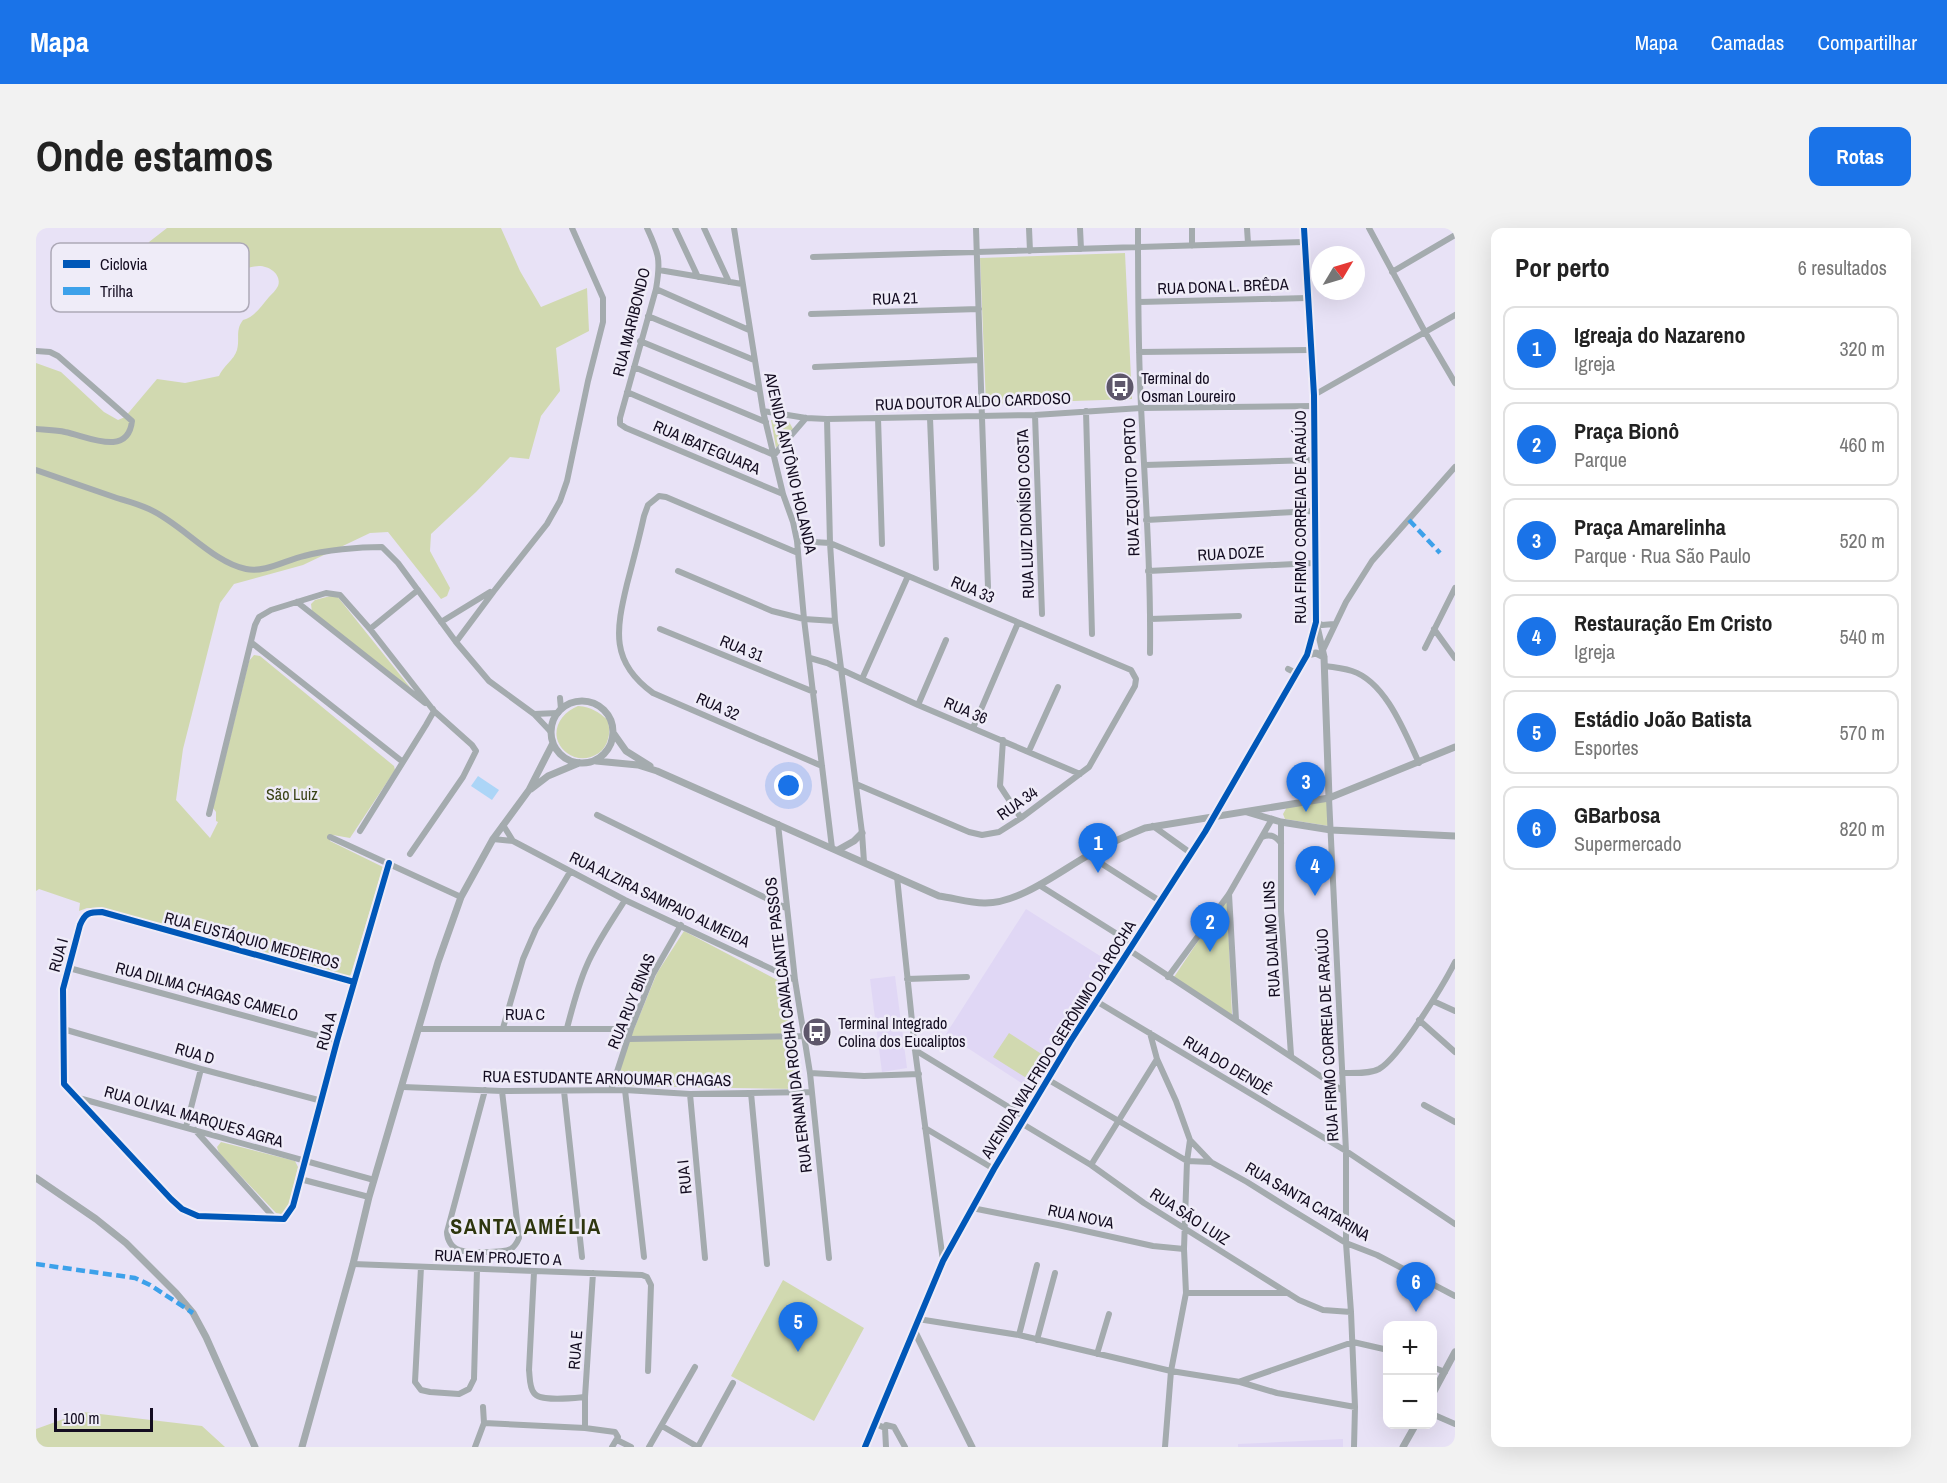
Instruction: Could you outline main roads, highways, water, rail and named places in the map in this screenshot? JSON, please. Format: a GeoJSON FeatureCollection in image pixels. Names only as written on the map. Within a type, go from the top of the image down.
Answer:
{"type":"FeatureCollection","features":[{"type":"Feature","properties":{"kind":"water"},"geometry":{"type":"Polygon","coordinates":[[[478,776],[499,790],[492,800],[471,786],[478,776]]]}},
{"type":"Feature","properties":{"kind":"place","name":"Terminal do Osman Loureiro"},"geometry":{"type":"Point","coordinates":[1120,387]}},
{"type":"Feature","properties":{"kind":"place","name":"Praça Amarelinha"},"geometry":{"type":"Point","coordinates":[1306,812]}},
{"type":"Feature","properties":{"kind":"place","name":"Igreaja do Nazareno"},"geometry":{"type":"Point","coordinates":[1098,873]}},
{"type":"Feature","properties":{"kind":"place","name":"Restauração Em Cristo"},"geometry":{"type":"Point","coordinates":[1315,896]}},
{"type":"Feature","properties":{"kind":"place","name":"Praça Bionô"},"geometry":{"type":"Point","coordinates":[1210,952]}},
{"type":"Feature","properties":{"kind":"place","name":"Terminal Integrado Colina dos Eucaliptos"},"geometry":{"type":"Point","coordinates":[817,1032]}},
{"type":"Feature","properties":{"kind":"place","name":"GBarbosa"},"geometry":{"type":"Point","coordinates":[1416,1312]}},
{"type":"Feature","properties":{"kind":"place","name":"Estádio João Batista"},"geometry":{"type":"Point","coordinates":[798,1352]}},
{"type":"Feature","properties":{"kind":"district","name":"SANTA AMÉLIA"},"geometry":{"type":"Point","coordinates":[526,1226]}},
{"type":"Feature","properties":{"kind":"park label","name":"São Luiz"},"geometry":{"type":"Point","coordinates":[292,794]}}]}
